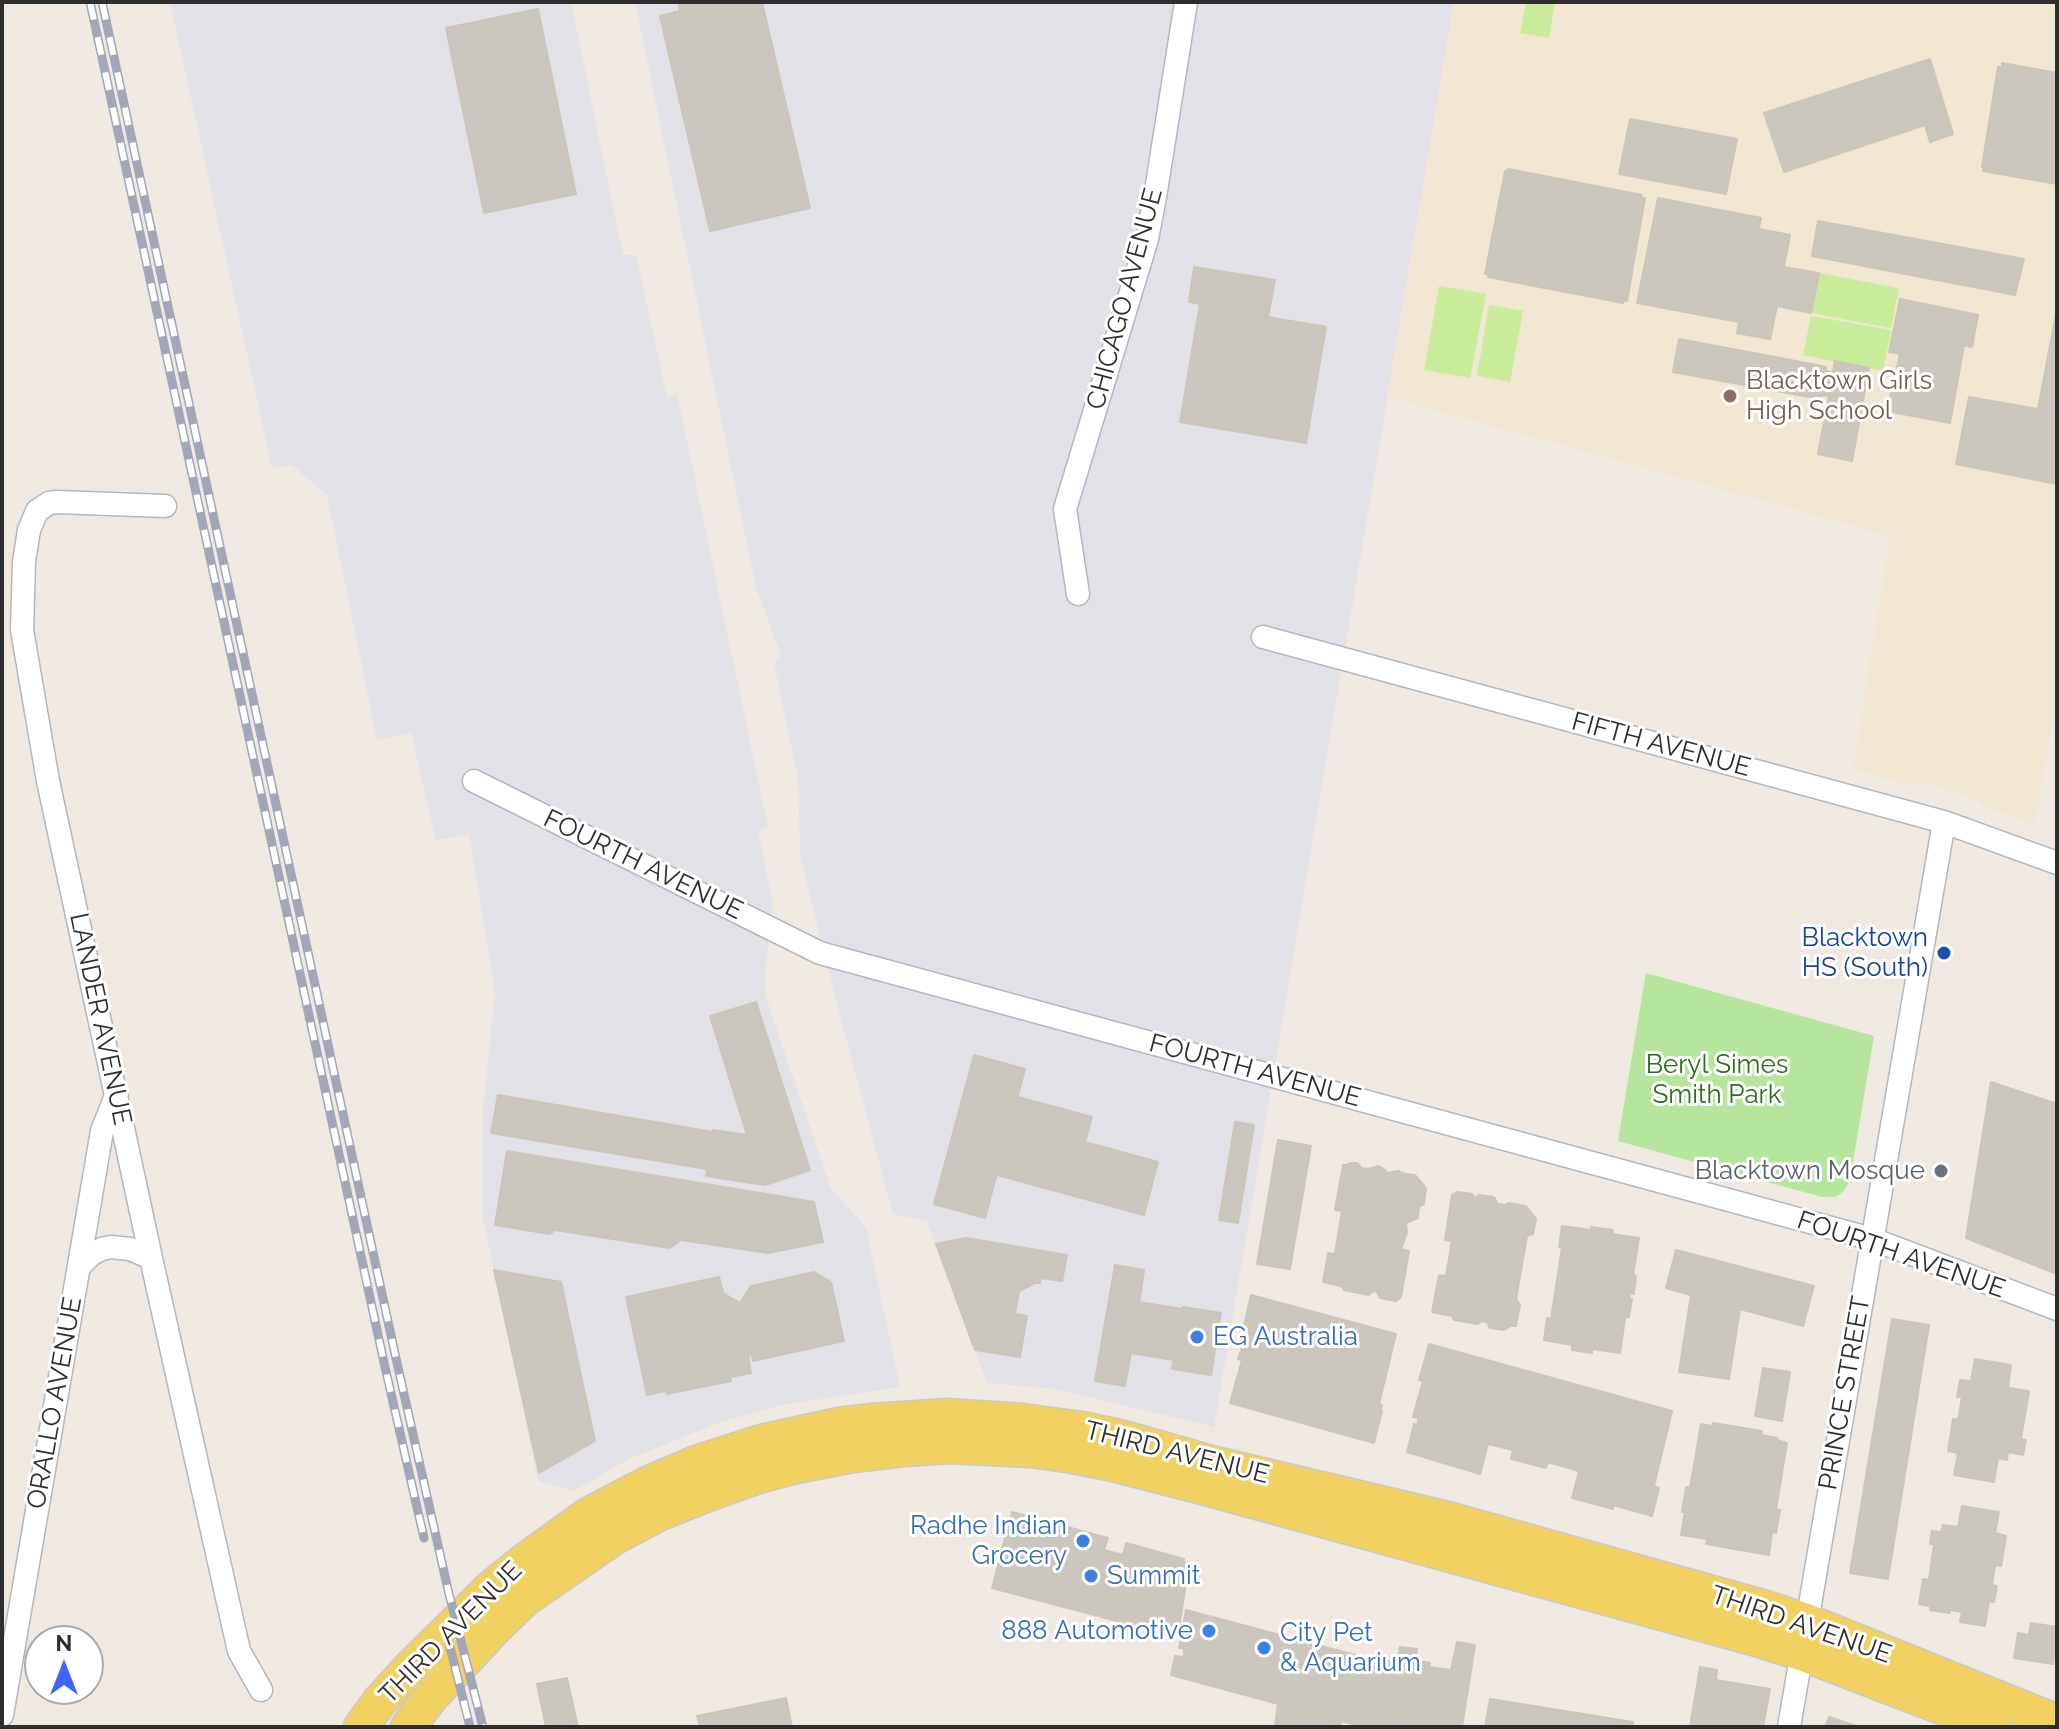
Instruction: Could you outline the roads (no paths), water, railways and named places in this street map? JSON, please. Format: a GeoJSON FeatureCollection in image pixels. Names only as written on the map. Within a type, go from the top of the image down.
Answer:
{"type":"FeatureCollection","features":[{"type":"Feature","properties":{"kind":"main road","name":"THIRD AVENUE"},"geometry":{"type":"LineString","coordinates":[[361,1727],[410,1668],[491,1588],[588,1515],[645,1485],[761,1442],[838,1425],[947,1416],[1060,1426],[1120,1437],[1215,1464],[1448,1519],[1766,1608],[1804,1637],[1994,1727]]}},
{"type":"Feature","properties":{"kind":"main road","name":"THIRD AVENUE"},"geometry":{"type":"LineString","coordinates":[[408,1727],[430,1698],[525,1599],[613,1538],[660,1513],[755,1477],[796,1466],[847,1456],[949,1446],[1031,1450],[1109,1463],[1804,1637],[2057,1722]]}},
{"type":"Feature","properties":{"kind":"street","name":"CHICAGO AVENUE"},"geometry":{"type":"LineString","coordinates":[[1078,594],[1065,509],[1147,239],[1186,2]]}},
{"type":"Feature","properties":{"kind":"street","name":"LANDER AVENUE"},"geometry":{"type":"LineString","coordinates":[[165,506],[57,502],[42,506],[34,516],[28,537],[22,630],[48,781],[239,1651],[261,1690]]}},
{"type":"Feature","properties":{"kind":"street","name":"FIFTH AVENUE"},"geometry":{"type":"LineString","coordinates":[[1263,637],[1944,822],[2057,863]]}},
{"type":"Feature","properties":{"kind":"street","name":"FOURTH AVENUE"},"geometry":{"type":"LineString","coordinates":[[474,781],[820,953],[1872,1239],[2057,1309]]}},
{"type":"Feature","properties":{"kind":"street","name":"PRINCE STREET"},"geometry":{"type":"LineString","coordinates":[[1789,1727],[1944,822]]}},
{"type":"Feature","properties":{"kind":"street","name":"ORALLO AVENUE"},"geometry":{"type":"LineString","coordinates":[[2,1715],[102,1131],[117,1093]]}},
{"type":"Feature","properties":{"kind":"street"},"geometry":{"type":"LineString","coordinates":[[79,1267],[92,1254],[111,1247],[130,1249],[151,1258]]}},
{"type":"Feature","properties":{"kind":"railway"},"geometry":{"type":"LineString","coordinates":[[90,2],[424,1538]]}},
{"type":"Feature","properties":{"kind":"railway"},"geometry":{"type":"LineString","coordinates":[[102,2],[397,1363],[449,1594],[483,1727]]}},
{"type":"Feature","properties":{"kind":"railway"},"geometry":{"type":"LineString","coordinates":[[446,1631],[470,1727]]}},
{"type":"Feature","properties":{"kind":"place","name":"Blacktown Girls High School"},"geometry":{"type":"Point","coordinates":[1730,396]}},
{"type":"Feature","properties":{"kind":"place","name":"Blacktown HS (South)"},"geometry":{"type":"Point","coordinates":[1944,953]}},
{"type":"Feature","properties":{"kind":"place","name":"Blacktown Mosque"},"geometry":{"type":"Point","coordinates":[1941,1171]}},
{"type":"Feature","properties":{"kind":"place","name":"EG Australia"},"geometry":{"type":"Point","coordinates":[1197,1337]}},
{"type":"Feature","properties":{"kind":"place","name":"Radhe Indian Grocery"},"geometry":{"type":"Point","coordinates":[1083,1541]}},
{"type":"Feature","properties":{"kind":"place","name":"Summit"},"geometry":{"type":"Point","coordinates":[1091,1576]}},
{"type":"Feature","properties":{"kind":"place","name":"888 Automotive"},"geometry":{"type":"Point","coordinates":[1209,1631]}},
{"type":"Feature","properties":{"kind":"place","name":"City Pet & Aquarium"},"geometry":{"type":"Point","coordinates":[1264,1648]}},
{"type":"Feature","properties":{"kind":"park label","name":"Beryl Simes Smith Park"},"geometry":{"type":"Point","coordinates":[1717,1080]}}]}
